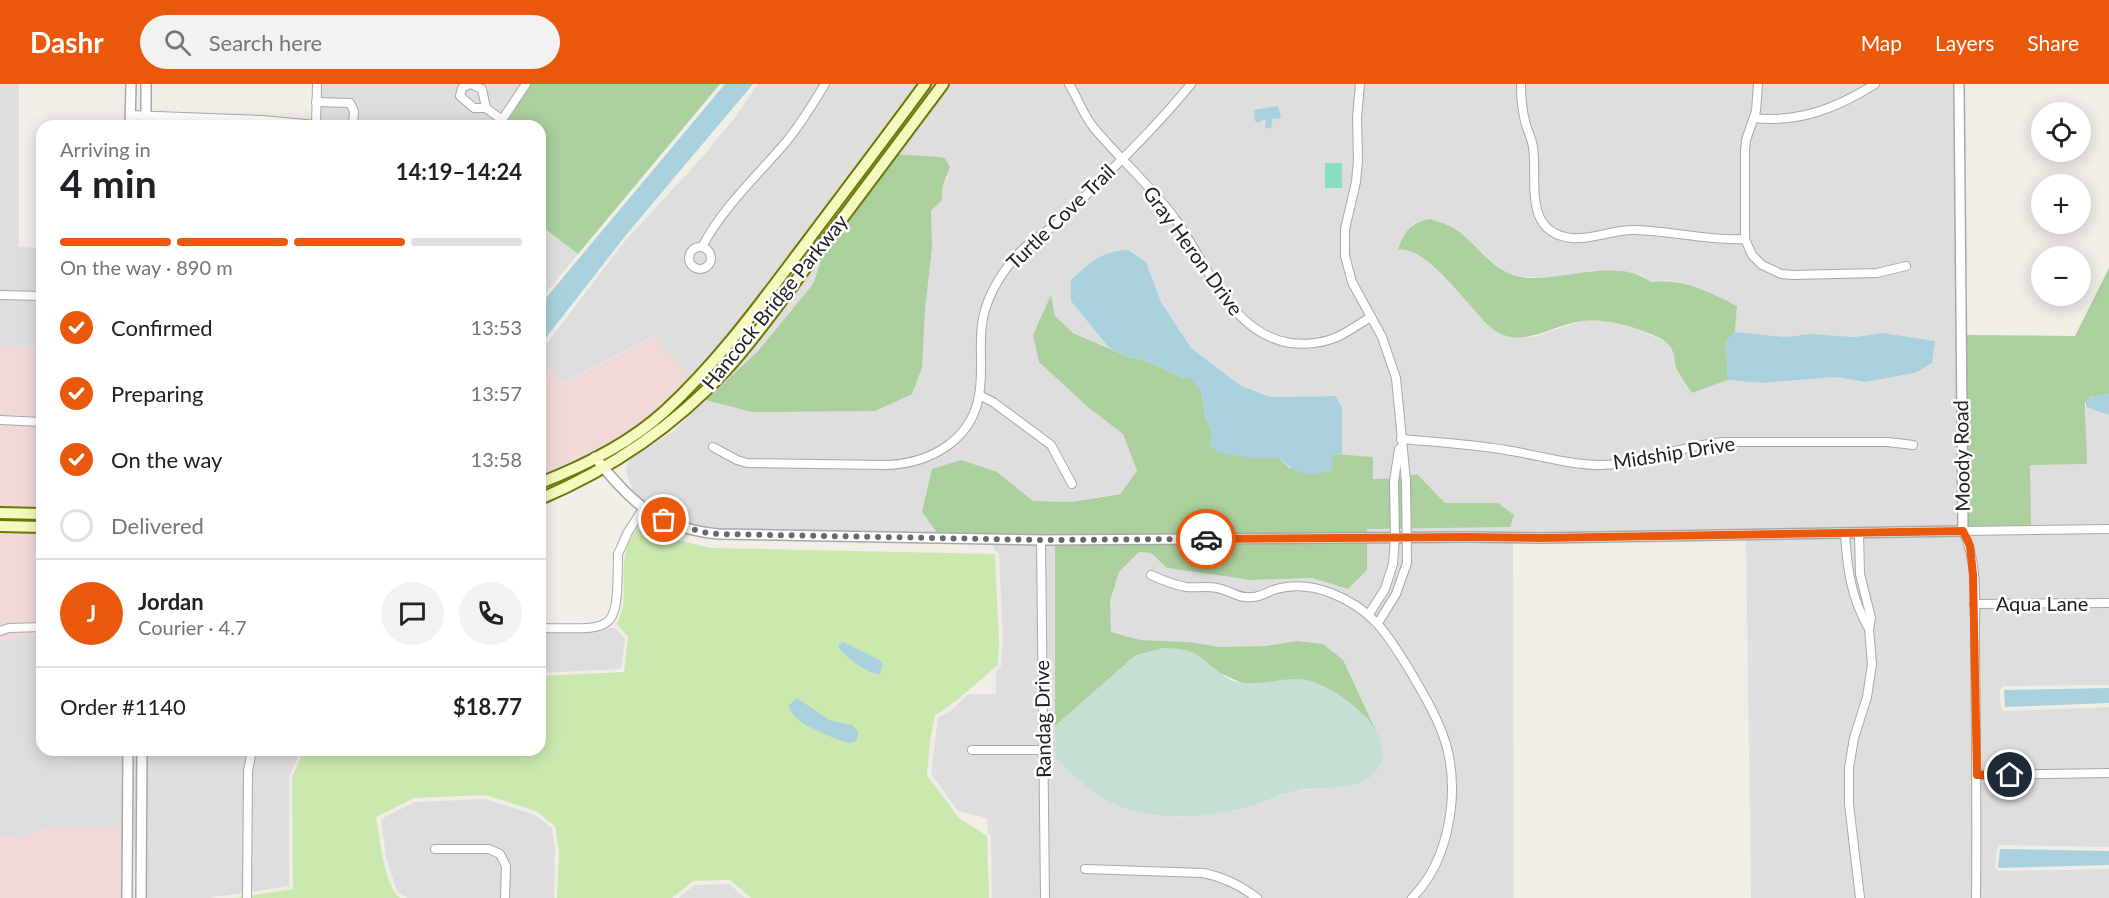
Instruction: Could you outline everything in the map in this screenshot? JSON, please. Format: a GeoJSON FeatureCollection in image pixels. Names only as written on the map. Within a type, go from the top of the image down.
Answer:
{"type":"FeatureCollection","features":[{"type":"Feature","properties":{"kind":"main road","name":"Hancock Bridge Parkway"},"geometry":{"type":"LineString","coordinates":[[546,480],[595,457],[637,432],[664,412],[716,360],[925,84]]}},
{"type":"Feature","properties":{"kind":"main road","name":"Hancock Bridge Parkway"},"geometry":{"type":"LineString","coordinates":[[546,496],[604,468],[664,428],[728,368],[943,84]]}},
{"type":"Feature","properties":{"kind":"main road"},"geometry":{"type":"LineString","coordinates":[[0,513],[36,514]]}},
{"type":"Feature","properties":{"kind":"main road"},"geometry":{"type":"LineString","coordinates":[[0,526],[36,527]]}},
{"type":"Feature","properties":{"kind":"street"},"geometry":{"type":"LineString","coordinates":[[130,120],[131,84]]}},
{"type":"Feature","properties":{"kind":"street"},"geometry":{"type":"LineString","coordinates":[[146,84],[146,120]]}},
{"type":"Feature","properties":{"kind":"street"},"geometry":{"type":"LineString","coordinates":[[316,84],[316,120]]}},
{"type":"Feature","properties":{"kind":"street"},"geometry":{"type":"LineString","coordinates":[[486,108],[474,108],[460,96],[462,88],[470,84],[482,89],[486,108],[497,120]]}},
{"type":"Feature","properties":{"kind":"street"},"geometry":{"type":"LineString","coordinates":[[502,120],[526,84]]}},
{"type":"Feature","properties":{"kind":"street"},"geometry":{"type":"LineString","coordinates":[[702,247],[714,224],[788,140],[825,84]]}},
{"type":"Feature","properties":{"kind":"street","name":"Gray Heron Drive"},"geometry":{"type":"LineString","coordinates":[[1069,84],[1092,126],[1122,157],[1176,221],[1233,309],[1246,324],[1261,334],[1280,341],[1300,344],[1338,337],[1371,317]]}},
{"type":"Feature","properties":{"kind":"street","name":"Turtle Cove Trail"},"geometry":{"type":"LineString","coordinates":[[713,447],[737,460],[752,463],[887,465],[915,462],[940,452],[954,440],[971,418],[979,395],[982,322],[989,299],[1001,277],[1024,249],[1059,221],[1162,119],[1191,84]]}},
{"type":"Feature","properties":{"kind":"street"},"geometry":{"type":"LineString","coordinates":[[1360,84],[1357,118],[1358,160],[1344,244],[1345,256],[1352,282],[1382,337],[1396,378],[1406,481],[1407,563],[1399,587],[1378,623]]}},
{"type":"Feature","properties":{"kind":"street"},"geometry":{"type":"LineString","coordinates":[[1521,84],[1523,111],[1533,146],[1535,207],[1542,221],[1551,229],[1571,238],[1630,230],[1745,239]]}},
{"type":"Feature","properties":{"kind":"street"},"geometry":{"type":"LineString","coordinates":[[1758,84],[1754,118],[1746,146],[1745,239],[1752,255],[1762,266],[1781,274],[1868,274],[1906,266]]}},
{"type":"Feature","properties":{"kind":"street"},"geometry":{"type":"LineString","coordinates":[[1754,118],[1784,120],[1814,114],[1842,103],[1875,84]]}},
{"type":"Feature","properties":{"kind":"street","name":"Moody Road"},"geometry":{"type":"LineString","coordinates":[[1959,84],[1963,531],[1970,546],[1974,604],[1977,775],[1976,898]]}},
{"type":"Feature","properties":{"kind":"street"},"geometry":{"type":"LineString","coordinates":[[316,102],[350,103],[354,111],[353,120]]}},
{"type":"Feature","properties":{"kind":"street"},"geometry":{"type":"LineString","coordinates":[[0,295],[36,296]]}},
{"type":"Feature","properties":{"kind":"street"},"geometry":{"type":"LineString","coordinates":[[979,395],[993,402],[1051,445],[1072,484]]}},
{"type":"Feature","properties":{"kind":"street"},"geometry":{"type":"LineString","coordinates":[[0,420],[36,422]]}},
{"type":"Feature","properties":{"kind":"street"},"geometry":{"type":"LineString","coordinates":[[1369,614],[1385,589],[1393,564],[1394,481],[1401,439]]}},
{"type":"Feature","properties":{"kind":"street","name":"Midship Drive"},"geometry":{"type":"LineString","coordinates":[[1401,439],[1504,449],[1562,462],[1603,465],[1645,459],[1699,445],[1724,442],[1888,442],[1913,445]]}},
{"type":"Feature","properties":{"kind":"street"},"geometry":{"type":"LineString","coordinates":[[595,457],[643,509],[683,527],[718,534],[1041,540],[1542,538],[2109,529]]}},
{"type":"Feature","properties":{"kind":"street"},"geometry":{"type":"LineString","coordinates":[[546,628],[593,628],[602,626],[611,620],[617,608],[618,554],[643,509]]}},
{"type":"Feature","properties":{"kind":"street"},"geometry":{"type":"LineString","coordinates":[[1845,533],[1851,590],[1869,629]]}},
{"type":"Feature","properties":{"kind":"street"},"geometry":{"type":"LineString","coordinates":[[1859,533],[1860,574],[1870,618],[1872,653],[1867,697],[1854,738],[1849,768],[1850,804],[1860,898]]}},
{"type":"Feature","properties":{"kind":"street","name":"Randag Drive"},"geometry":{"type":"LineString","coordinates":[[1041,540],[1045,898]]}},
{"type":"Feature","properties":{"kind":"street"},"geometry":{"type":"LineString","coordinates":[[1151,576],[1178,585],[1216,587],[1246,598],[1258,597],[1290,586],[1314,588],[1343,598],[1369,614],[1378,623],[1396,647],[1433,711],[1446,744],[1450,766],[1449,822],[1441,850],[1420,890],[1412,898]]}},
{"type":"Feature","properties":{"kind":"street"},"geometry":{"type":"LineString","coordinates":[[1388,582],[1399,587]]}},
{"type":"Feature","properties":{"kind":"street","name":"Aqua Lane"},"geometry":{"type":"LineString","coordinates":[[1974,604],[2109,603]]}},
{"type":"Feature","properties":{"kind":"street"},"geometry":{"type":"LineString","coordinates":[[0,631],[9,628],[36,627]]}},
{"type":"Feature","properties":{"kind":"street"},"geometry":{"type":"LineString","coordinates":[[972,750],[1043,750]]}},
{"type":"Feature","properties":{"kind":"street"},"geometry":{"type":"LineString","coordinates":[[127,898],[128,756]]}},
{"type":"Feature","properties":{"kind":"street"},"geometry":{"type":"LineString","coordinates":[[141,898],[142,756]]}},
{"type":"Feature","properties":{"kind":"street"},"geometry":{"type":"LineString","coordinates":[[247,898],[248,771],[251,756]]}},
{"type":"Feature","properties":{"kind":"street"},"geometry":{"type":"LineString","coordinates":[[1977,775],[2109,773]]}},
{"type":"Feature","properties":{"kind":"street"},"geometry":{"type":"LineString","coordinates":[[128,807],[142,806]]}},
{"type":"Feature","properties":{"kind":"street"},"geometry":{"type":"LineString","coordinates":[[435,849],[489,849],[500,854],[506,866],[505,898]]}},
{"type":"Feature","properties":{"kind":"street"},"geometry":{"type":"LineString","coordinates":[[1085,869],[1203,873],[1222,877],[1244,887],[1257,898]]}},
{"type":"Feature","properties":{"kind":"shaded area"},"geometry":{"type":"Polygon","coordinates":[[[0,84],[19,84],[19,247],[36,248],[36,347],[0,346],[0,84]]]}},
{"type":"Feature","properties":{"kind":"shaded area"},"geometry":{"type":"Polygon","coordinates":[[[320,84],[531,84],[504,120],[320,120],[320,84]]]}},
{"type":"Feature","properties":{"kind":"shaded area"},"geometry":{"type":"Polygon","coordinates":[[[758,84],[920,84],[726,340],[692,378],[653,337],[562,383],[546,367],[546,342],[625,241],[704,155],[736,116],[758,84]]]}},
{"type":"Feature","properties":{"kind":"shaded area"},"geometry":{"type":"Polygon","coordinates":[[[931,84],[938,84],[757,325],[725,365],[700,390],[697,385],[719,363],[763,307],[931,84]]]}},
{"type":"Feature","properties":{"kind":"shaded area"},"geometry":{"type":"Polygon","coordinates":[[[949,84],[1955,84],[1959,527],[1367,533],[1367,529],[1498,503],[1445,503],[1417,474],[1399,478],[1373,479],[1373,458],[1342,455],[1342,408],[1336,396],[1270,397],[1241,387],[1191,348],[1161,302],[1146,262],[1071,301],[1109,348],[1073,333],[1055,316],[1051,297],[1033,335],[1068,388],[1123,434],[1137,471],[1120,493],[1072,502],[1033,501],[997,472],[938,534],[718,530],[684,523],[645,506],[635,496],[628,478],[626,470],[629,459],[672,432],[706,400],[705,397],[825,249],[813,284],[758,351],[707,400],[922,368],[925,310],[932,248],[931,211],[942,200],[942,188],[948,177],[940,157],[896,154],[949,84]],[[1430,219],[1414,223],[1403,248],[1428,262],[1457,289],[1480,317],[1501,334],[1534,337],[1582,321],[1612,321],[1667,342],[1673,350],[1676,369],[1692,393],[1728,380],[1761,383],[1836,377],[1865,382],[1915,373],[1935,341],[1883,333],[1854,337],[1811,334],[1785,337],[1735,332],[1737,306],[1705,290],[1667,280],[1651,282],[1642,275],[1620,271],[1561,277],[1517,277],[1495,264],[1457,230],[1430,219]]]}},
{"type":"Feature","properties":{"kind":"shaded area"},"geometry":{"type":"Polygon","coordinates":[[[546,230],[578,254],[546,293],[546,230]]]}},
{"type":"Feature","properties":{"kind":"shaded area"},"geometry":{"type":"Polygon","coordinates":[[[654,337],[692,378],[662,408],[635,428],[579,461],[546,475],[546,367],[563,383],[654,337]]]}},
{"type":"Feature","properties":{"kind":"shaded area"},"geometry":{"type":"Polygon","coordinates":[[[0,346],[36,347],[36,509],[0,509],[0,346]]]}},
{"type":"Feature","properties":{"kind":"shaded area"},"geometry":{"type":"Polygon","coordinates":[[[2086,407],[2109,415],[2109,685],[2003,686],[2000,690],[2001,709],[2005,711],[2109,707],[2109,847],[1999,845],[1995,868],[1998,871],[2109,869],[2109,898],[1751,898],[1746,538],[1967,536],[1967,527],[2030,526],[2030,465],[2086,464],[2086,407]]]}},
{"type":"Feature","properties":{"kind":"shaded area"},"geometry":{"type":"Polygon","coordinates":[[[0,531],[36,532],[36,636],[16,636],[0,643],[0,531]]]}},
{"type":"Feature","properties":{"kind":"shaded area"},"geometry":{"type":"Polygon","coordinates":[[[1367,542],[1513,542],[1514,898],[992,898],[991,836],[988,832],[987,818],[958,811],[931,774],[938,718],[952,710],[968,694],[996,694],[996,672],[1001,666],[1003,642],[999,554],[994,550],[994,544],[1055,544],[1055,757],[1178,817],[1237,810],[1293,792],[1354,784],[1366,779],[1297,641],[1265,646],[1220,647],[1189,642],[1140,640],[1111,632],[1110,601],[1119,572],[1139,552],[1151,553],[1167,568],[1251,580],[1312,578],[1348,589],[1367,570],[1367,542]]]}},
{"type":"Feature","properties":{"kind":"shaded area"},"geometry":{"type":"Polygon","coordinates":[[[546,628],[615,628],[625,639],[621,669],[546,673],[546,628]]]}},
{"type":"Feature","properties":{"kind":"shaded area"},"geometry":{"type":"Polygon","coordinates":[[[16,636],[36,636],[36,756],[124,756],[124,827],[55,826],[20,836],[0,837],[0,643],[16,636]]]}},
{"type":"Feature","properties":{"kind":"shaded area"},"geometry":{"type":"Polygon","coordinates":[[[132,756],[138,756],[137,866],[132,827],[132,756]]]}},
{"type":"Feature","properties":{"kind":"shaded area"},"geometry":{"type":"Polygon","coordinates":[[[146,756],[298,756],[289,777],[289,886],[208,898],[145,898],[146,756]]]}},
{"type":"Feature","properties":{"kind":"shaded area"},"geometry":{"type":"Polygon","coordinates":[[[485,799],[535,815],[552,828],[555,851],[554,898],[407,898],[397,891],[386,857],[381,819],[415,802],[485,799]]]}},
{"type":"Feature","properties":{"kind":"shaded area"},"geometry":{"type":"Polygon","coordinates":[[[55,826],[124,827],[123,898],[0,898],[0,837],[20,836],[55,826]]]}},
{"type":"Feature","properties":{"kind":"shaded area"},"geometry":{"type":"Polygon","coordinates":[[[729,884],[745,898],[678,898],[695,885],[729,884]]]}},
{"type":"Feature","properties":{"kind":"green space"},"geometry":{"type":"Polygon","coordinates":[[[531,84],[720,84],[578,254],[546,230],[546,120],[504,120],[531,84]]]}},
{"type":"Feature","properties":{"kind":"green space"},"geometry":{"type":"Polygon","coordinates":[[[896,154],[945,158],[950,167],[942,188],[942,200],[931,211],[932,248],[925,310],[922,368],[912,394],[875,411],[752,412],[706,400],[758,351],[813,284],[825,249],[896,154]]]}},
{"type":"Feature","properties":{"kind":"green space"},"geometry":{"type":"Polygon","coordinates":[[[1325,163],[1342,163],[1342,188],[1325,188],[1325,163]]]}},
{"type":"Feature","properties":{"kind":"green space"},"geometry":{"type":"Polygon","coordinates":[[[1430,219],[1455,229],[1502,270],[1521,277],[1537,278],[1622,271],[1651,282],[1674,282],[1696,287],[1737,306],[1735,332],[1726,341],[1728,380],[1692,393],[1677,370],[1673,351],[1666,342],[1652,334],[1605,321],[1582,321],[1522,337],[1510,337],[1498,333],[1433,266],[1408,250],[1398,250],[1403,238],[1413,225],[1430,219]]]}},
{"type":"Feature","properties":{"kind":"green space"},"geometry":{"type":"Polygon","coordinates":[[[2109,268],[2109,394],[2090,397],[2085,403],[2087,464],[2030,465],[2031,526],[1967,527],[1966,335],[2075,336],[2109,268]]]}},
{"type":"Feature","properties":{"kind":"green space"},"geometry":{"type":"Polygon","coordinates":[[[1051,295],[1055,316],[1073,333],[1129,357],[1142,359],[1184,378],[1191,378],[1201,389],[1205,416],[1212,438],[1253,458],[1279,458],[1289,468],[1332,454],[1373,457],[1373,479],[1399,478],[1417,474],[1445,503],[1498,503],[1514,515],[1510,527],[1367,529],[1367,533],[1041,536],[938,534],[922,512],[932,469],[961,460],[997,472],[1033,501],[1072,502],[1120,494],[1137,471],[1123,434],[1088,407],[1039,362],[1033,335],[1051,295]]]}},
{"type":"Feature","properties":{"kind":"green space"},"geometry":{"type":"Polygon","coordinates":[[[642,524],[674,539],[711,548],[995,554],[998,665],[960,698],[935,715],[927,775],[959,818],[987,836],[989,898],[751,898],[730,880],[693,881],[672,898],[557,898],[559,851],[555,826],[536,811],[485,795],[414,798],[376,817],[386,873],[400,898],[234,898],[293,889],[292,777],[301,756],[546,756],[546,676],[624,672],[628,637],[617,624],[623,606],[624,562],[634,533],[642,524]]]}},
{"type":"Feature","properties":{"kind":"green space"},"geometry":{"type":"Polygon","coordinates":[[[1367,542],[1367,570],[1348,589],[1312,578],[1251,580],[1167,568],[1151,553],[1139,552],[1119,572],[1110,601],[1111,632],[1140,640],[1189,642],[1220,647],[1265,646],[1297,641],[1323,644],[1343,660],[1376,731],[1367,718],[1306,680],[1244,684],[1220,673],[1195,654],[1136,655],[1055,726],[1055,545],[1367,542]]]}},
{"type":"Feature","properties":{"kind":"green space"},"geometry":{"type":"Polygon","coordinates":[[[1163,648],[1194,653],[1223,675],[1237,682],[1299,679],[1320,684],[1335,692],[1364,715],[1375,729],[1381,744],[1382,759],[1375,773],[1360,783],[1301,790],[1244,808],[1202,815],[1148,814],[1131,810],[1099,796],[1055,757],[1055,726],[1136,655],[1163,648]]]}},
{"type":"Feature","properties":{"kind":"water"},"geometry":{"type":"Polygon","coordinates":[[[725,84],[753,84],[626,235],[546,338],[546,298],[725,84]]]}},
{"type":"Feature","properties":{"kind":"water"},"geometry":{"type":"Polygon","coordinates":[[[1278,106],[1281,117],[1273,118],[1271,129],[1265,127],[1264,119],[1258,123],[1255,121],[1254,110],[1278,106]]]}},
{"type":"Feature","properties":{"kind":"water"},"geometry":{"type":"Polygon","coordinates":[[[1128,250],[1146,262],[1161,302],[1191,348],[1241,386],[1270,397],[1336,396],[1342,408],[1342,455],[1332,455],[1332,471],[1309,474],[1297,471],[1279,458],[1253,458],[1219,453],[1209,444],[1212,433],[1205,416],[1201,389],[1191,378],[1184,378],[1142,359],[1129,357],[1109,348],[1071,301],[1071,280],[1103,255],[1128,250]]]}},
{"type":"Feature","properties":{"kind":"water"},"geometry":{"type":"Polygon","coordinates":[[[1735,332],[1785,337],[1811,334],[1854,337],[1883,333],[1935,341],[1932,363],[1915,373],[1865,382],[1836,377],[1761,383],[1728,380],[1726,340],[1735,332]]]}},
{"type":"Feature","properties":{"kind":"water"},"geometry":{"type":"Polygon","coordinates":[[[2109,394],[2109,415],[2086,407],[2086,399],[2109,394]]]}},
{"type":"Feature","properties":{"kind":"water"},"geometry":{"type":"Polygon","coordinates":[[[843,642],[880,660],[883,664],[880,674],[862,668],[850,659],[838,645],[843,642]]]}},
{"type":"Feature","properties":{"kind":"water"},"geometry":{"type":"Polygon","coordinates":[[[2109,688],[2109,703],[2005,707],[2004,690],[2109,688]]]}},
{"type":"Feature","properties":{"kind":"water"},"geometry":{"type":"Polygon","coordinates":[[[797,698],[829,720],[852,725],[858,731],[856,741],[850,743],[838,740],[805,725],[790,710],[789,705],[797,698]]]}},
{"type":"Feature","properties":{"kind":"water"},"geometry":{"type":"Polygon","coordinates":[[[2000,849],[2109,851],[2109,865],[1998,868],[2000,849]]]}},
{"type":"Feature","properties":{"kind":"way so far"},"geometry":{"type":"LineString","coordinates":[[664,520],[702,532],[718,534],[1041,540],[1206,539]]}},
{"type":"Feature","properties":{"kind":"route"},"geometry":{"type":"LineString","coordinates":[[1206,539],[1542,538],[1963,531],[1970,546],[1973,575],[1977,775],[2010,775]]}}]}
